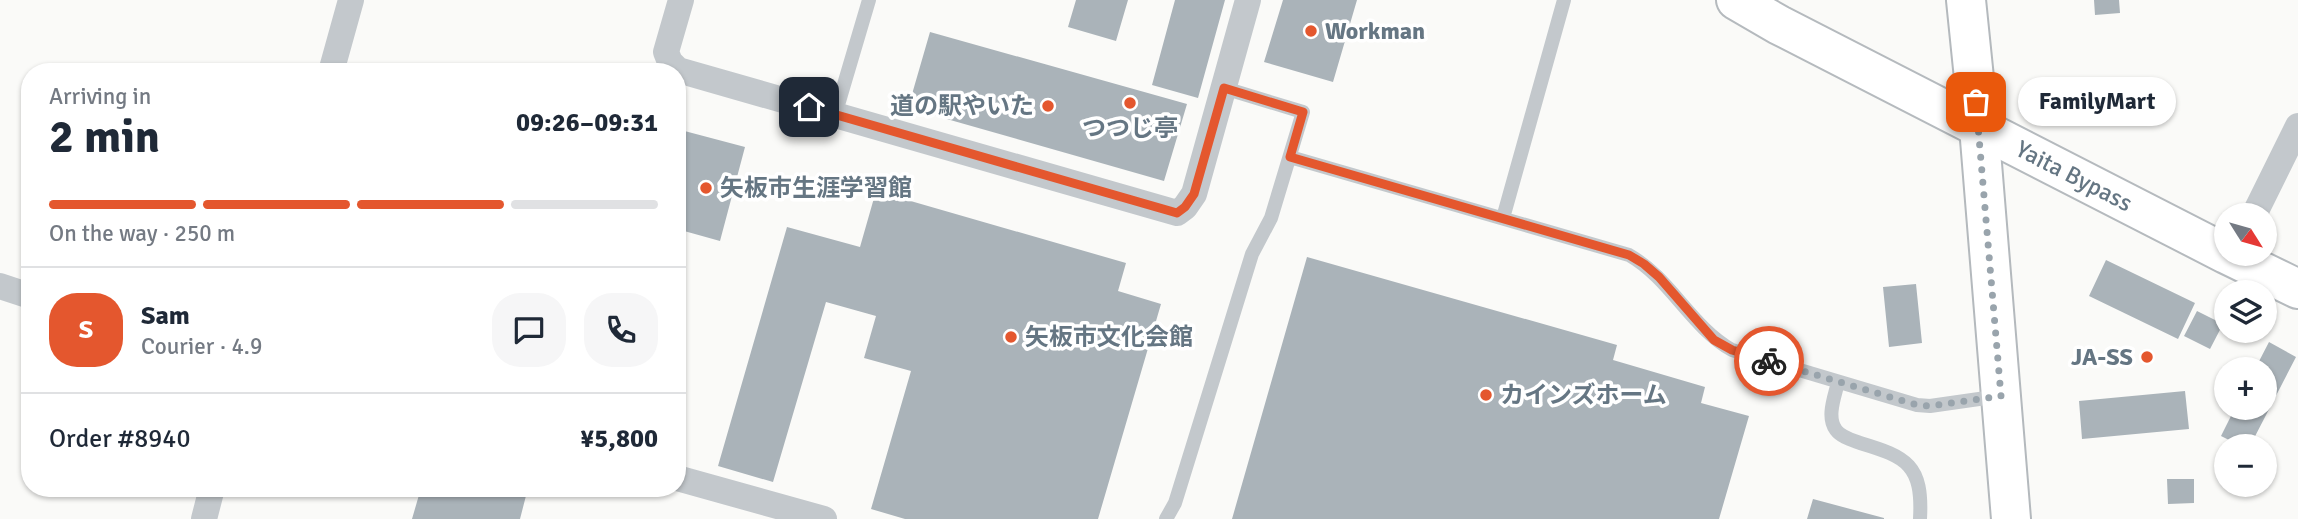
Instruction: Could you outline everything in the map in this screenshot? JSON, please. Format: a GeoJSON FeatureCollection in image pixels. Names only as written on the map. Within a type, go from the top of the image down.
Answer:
{"type":"FeatureCollection","features":[{"type":"Feature","properties":{"kind":"main road","name":"Yaita Bypass"},"geometry":{"type":"LineString","coordinates":[[1736,0],[1779,25],[2214,246]]}},
{"type":"Feature","properties":{"kind":"main road"},"geometry":{"type":"LineString","coordinates":[[1965,0],[1979,127],[2011,519]]}},
{"type":"Feature","properties":{"kind":"main road","name":"Yaita Bypass"},"geometry":{"type":"LineString","coordinates":[[2253,266],[2298,289]]}},
{"type":"Feature","properties":{"kind":"street"},"geometry":{"type":"LineString","coordinates":[[334,63],[351,0]]}},
{"type":"Feature","properties":{"kind":"street"},"geometry":{"type":"LineString","coordinates":[[671,63],[666,52],[681,0]]}},
{"type":"Feature","properties":{"kind":"street"},"geometry":{"type":"LineString","coordinates":[[686,72],[1177,213],[1194,194],[1248,0]]}},
{"type":"Feature","properties":{"kind":"street"},"geometry":{"type":"LineString","coordinates":[[2259,203],[2298,126]]}},
{"type":"Feature","properties":{"kind":"street"},"geometry":{"type":"LineString","coordinates":[[0,286],[21,293]]}},
{"type":"Feature","properties":{"kind":"street"},"geometry":{"type":"LineString","coordinates":[[686,481],[824,519]]}},
{"type":"Feature","properties":{"kind":"street"},"geometry":{"type":"LineString","coordinates":[[204,519],[210,497]]}},
{"type":"Feature","properties":{"kind":"lane"},"geometry":{"type":"LineString","coordinates":[[835,115],[869,0]]}},
{"type":"Feature","properties":{"kind":"lane"},"geometry":{"type":"LineString","coordinates":[[1503,218],[1564,0]]}},
{"type":"Feature","properties":{"kind":"lane"},"geometry":{"type":"LineString","coordinates":[[1166,519],[1175,503],[1252,254],[1271,218],[1303,112],[1224,88]]}},
{"type":"Feature","properties":{"kind":"lane"},"geometry":{"type":"LineString","coordinates":[[1290,157],[1629,255],[1659,277],[1714,340],[1732,350],[1917,405],[1930,406],[2001,396]]}},
{"type":"Feature","properties":{"kind":"lane"},"geometry":{"type":"LineString","coordinates":[[1838,382],[1832,407],[1835,430],[1847,439],[1892,452],[1903,459],[1918,483],[1920,519]]}},
{"type":"Feature","properties":{"kind":"building"},"geometry":{"type":"Polygon","coordinates":[[[1076,0],[1128,0],[1116,41],[1068,27],[1076,0]]]}},
{"type":"Feature","properties":{"kind":"building"},"geometry":{"type":"Polygon","coordinates":[[[1175,0],[1225,0],[1198,98],[1152,85],[1175,0]]]}},
{"type":"Feature","properties":{"kind":"building","name":"Workman"},"geometry":{"type":"Polygon","coordinates":[[[1283,0],[1357,0],[1333,82],[1264,62],[1283,0]]]}},
{"type":"Feature","properties":{"kind":"building"},"geometry":{"type":"Polygon","coordinates":[[[2094,0],[2119,0],[2120,13],[2095,15],[2094,0]]]}},
{"type":"Feature","properties":{"kind":"building","name":"道の駅やいた"},"geometry":{"type":"Polygon","coordinates":[[[930,32],[1187,104],[1164,181],[908,108],[930,32]]]}},
{"type":"Feature","properties":{"kind":"building","name":"矢板市生涯学習館"},"geometry":{"type":"Polygon","coordinates":[[[686,131],[745,147],[720,241],[686,232],[686,131]]]}},
{"type":"Feature","properties":{"kind":"building","name":"矢板市文化会館"},"geometry":{"type":"Polygon","coordinates":[[[876,191],[1126,263],[1118,291],[1161,304],[1098,519],[905,519],[871,509],[911,371],[864,358],[876,316],[826,302],[773,482],[718,466],[787,227],[860,247],[876,191]]]}},
{"type":"Feature","properties":{"kind":"building","name":"カインズホーム"},"geometry":{"type":"Polygon","coordinates":[[[1307,257],[1617,345],[1613,360],[1705,387],[1701,403],[1749,416],[1719,519],[1232,519],[1307,257]]]}},
{"type":"Feature","properties":{"kind":"building"},"geometry":{"type":"Polygon","coordinates":[[[2106,260],[2195,303],[2178,339],[2089,296],[2106,260]]]}},
{"type":"Feature","properties":{"kind":"building"},"geometry":{"type":"Polygon","coordinates":[[[1916,284],[1922,343],[1889,347],[1883,287],[1916,284]]]}},
{"type":"Feature","properties":{"kind":"building"},"geometry":{"type":"Polygon","coordinates":[[[2197,311],[2214,320],[2214,341],[2210,349],[2184,336],[2197,311]]]}},
{"type":"Feature","properties":{"kind":"building"},"geometry":{"type":"Polygon","coordinates":[[[2271,343],[2296,357],[2277,394],[2277,357],[2261,357],[2271,343]]]}},
{"type":"Feature","properties":{"kind":"building"},"geometry":{"type":"Polygon","coordinates":[[[2185,391],[2189,429],[2082,439],[2079,401],[2185,391]]]}},
{"type":"Feature","properties":{"kind":"building"},"geometry":{"type":"Polygon","coordinates":[[[2229,420],[2263,420],[2256,434],[2222,434],[2229,420]]]}},
{"type":"Feature","properties":{"kind":"building"},"geometry":{"type":"Polygon","coordinates":[[[2167,479],[2194,479],[2194,503],[2168,504],[2167,479]]]}},
{"type":"Feature","properties":{"kind":"building"},"geometry":{"type":"Polygon","coordinates":[[[418,497],[526,497],[520,519],[412,519],[418,497]]]}},
{"type":"Feature","properties":{"kind":"building"},"geometry":{"type":"Polygon","coordinates":[[[1813,499],[1884,518],[1884,519],[1807,519],[1813,499]]]}},
{"type":"Feature","properties":{"kind":"way so far"},"geometry":{"type":"LineString","coordinates":[[1769,361],[1917,405],[1930,406],[2001,396],[1976,102]]}},
{"type":"Feature","properties":{"kind":"place","name":"Workman"},"geometry":{"type":"Point","coordinates":[1311,31]}},
{"type":"Feature","properties":{"kind":"place","name":"FamilyMart"},"geometry":{"type":"Point","coordinates":[1976,102]}},
{"type":"Feature","properties":{"kind":"place","name":"つつじ亭"},"geometry":{"type":"Point","coordinates":[1130,103]}},
{"type":"Feature","properties":{"kind":"place","name":"道の駅やいた"},"geometry":{"type":"Point","coordinates":[1048,106]}},
{"type":"Feature","properties":{"kind":"place","name":"矢板市生涯学習館"},"geometry":{"type":"Point","coordinates":[706,188]}},
{"type":"Feature","properties":{"kind":"place","name":"矢板市文化会館"},"geometry":{"type":"Point","coordinates":[1011,337]}},
{"type":"Feature","properties":{"kind":"place","name":"JA-SS"},"geometry":{"type":"Point","coordinates":[2147,357]}},
{"type":"Feature","properties":{"kind":"place","name":"カインズホーム"},"geometry":{"type":"Point","coordinates":[1486,395]}},
{"type":"Feature","properties":{"kind":"route"},"geometry":{"type":"LineString","coordinates":[[809,107],[1177,213],[1194,194],[1224,88],[1303,112],[1290,157],[1629,255],[1659,277],[1714,340],[1732,350],[1769,361]]}}]}
